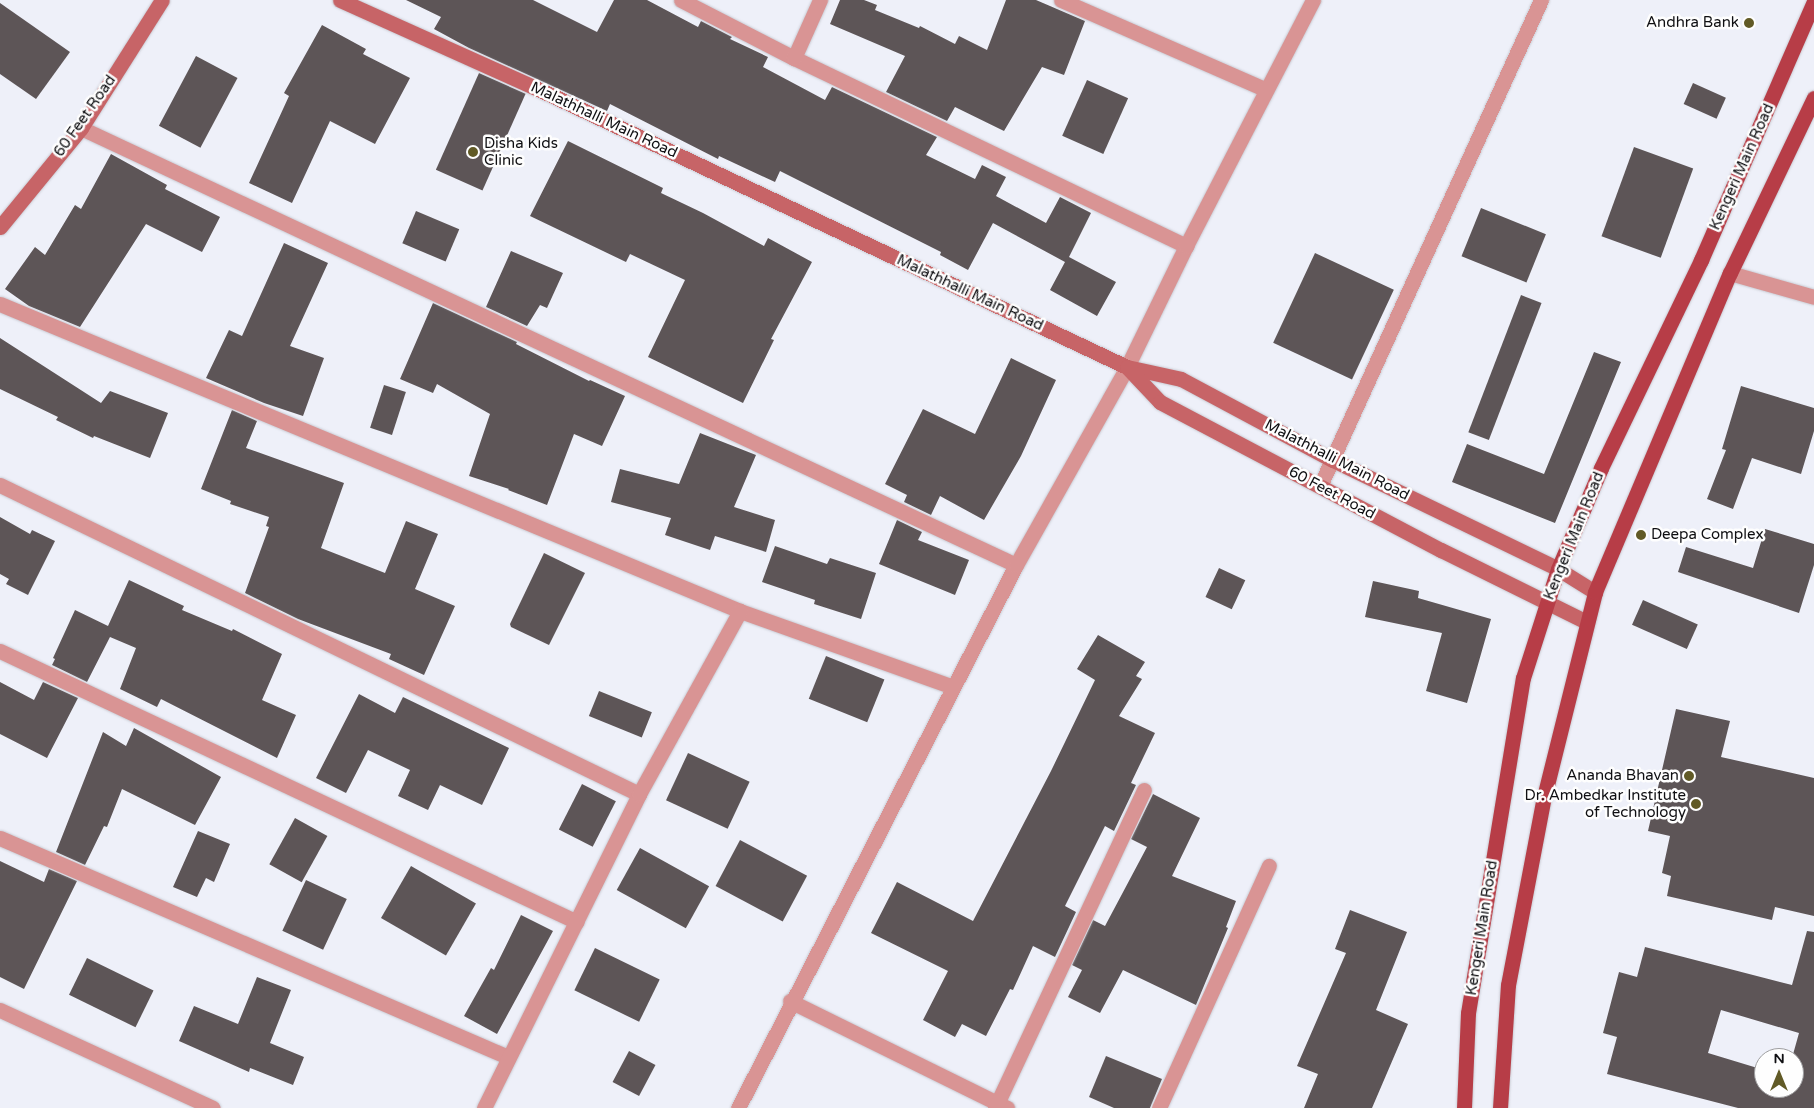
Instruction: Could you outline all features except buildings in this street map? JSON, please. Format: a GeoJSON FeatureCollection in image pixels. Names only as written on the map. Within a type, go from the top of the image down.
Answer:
{"type":"FeatureCollection","features":[{"type":"Feature","properties":{"kind":"main road","name":"60 Feet Road"},"geometry":{"type":"LineString","coordinates":[[0,227],[81,128],[162,0]]}},
{"type":"Feature","properties":{"kind":"main road","name":"Malathhalli Main Road"},"geometry":{"type":"LineString","coordinates":[[340,0],[543,92],[1127,367],[1181,379],[1333,460],[1558,570],[1595,592]]}},
{"type":"Feature","properties":{"kind":"main road","name":"Kengeri Main Road"},"geometry":{"type":"LineString","coordinates":[[1464,1108],[1468,1013],[1522,687],[1548,601],[1558,570],[1601,468],[1701,260],[1814,1]]}},
{"type":"Feature","properties":{"kind":"main road"},"geometry":{"type":"LineString","coordinates":[[1500,1108],[1508,985],[1544,797],[1595,592],[1730,273],[1814,98]]}},
{"type":"Feature","properties":{"kind":"main road","name":"60 Feet Road"},"geometry":{"type":"LineString","coordinates":[[1127,367],[1160,402],[1441,550],[1548,601],[1587,622]]}},
{"type":"Feature","properties":{"kind":"street"},"geometry":{"type":"LineString","coordinates":[[681,0],[794,58],[1186,246]]}},
{"type":"Feature","properties":{"kind":"street"},"geometry":{"type":"LineString","coordinates":[[794,58],[820,0]]}},
{"type":"Feature","properties":{"kind":"street"},"geometry":{"type":"LineString","coordinates":[[1061,0],[1265,89]]}},
{"type":"Feature","properties":{"kind":"street"},"geometry":{"type":"LineString","coordinates":[[738,1108],[790,1001],[1016,564],[1127,367],[1265,89],[1313,0]]}},
{"type":"Feature","properties":{"kind":"street"},"geometry":{"type":"LineString","coordinates":[[1320,486],[1541,0]]}},
{"type":"Feature","properties":{"kind":"street"},"geometry":{"type":"LineString","coordinates":[[81,128],[1016,564]]}},
{"type":"Feature","properties":{"kind":"street"},"geometry":{"type":"LineString","coordinates":[[1730,273],[1814,297]]}},
{"type":"Feature","properties":{"kind":"street"},"geometry":{"type":"LineString","coordinates":[[0,304],[740,611],[953,686]]}},
{"type":"Feature","properties":{"kind":"street"},"geometry":{"type":"LineString","coordinates":[[0,485],[639,794]]}},
{"type":"Feature","properties":{"kind":"street"},"geometry":{"type":"LineString","coordinates":[[484,1108],[639,794],[740,611]]}},
{"type":"Feature","properties":{"kind":"street"},"geometry":{"type":"LineString","coordinates":[[0,651],[577,922]]}},
{"type":"Feature","properties":{"kind":"street"},"geometry":{"type":"LineString","coordinates":[[790,1001],[1000,1107],[1144,790]]}},
{"type":"Feature","properties":{"kind":"street"},"geometry":{"type":"LineString","coordinates":[[0,838],[508,1057]]}},
{"type":"Feature","properties":{"kind":"street"},"geometry":{"type":"LineString","coordinates":[[1159,1108],[1269,866]]}},
{"type":"Feature","properties":{"kind":"street"},"geometry":{"type":"LineString","coordinates":[[0,1010],[213,1108]]}},
{"type":"Feature","properties":{"kind":"place","name":"Andhra Bank"},"geometry":{"type":"Point","coordinates":[1749,23]}},
{"type":"Feature","properties":{"kind":"place","name":"Disha Kids Clinic"},"geometry":{"type":"Point","coordinates":[473,152]}},
{"type":"Feature","properties":{"kind":"place","name":"Deepa Complex"},"geometry":{"type":"Point","coordinates":[1641,535]}},
{"type":"Feature","properties":{"kind":"place","name":"Ananda Bhavan"},"geometry":{"type":"Point","coordinates":[1689,776]}},
{"type":"Feature","properties":{"kind":"place","name":"Dr. Ambedkar Institute of Technology"},"geometry":{"type":"Point","coordinates":[1696,804]}}]}
